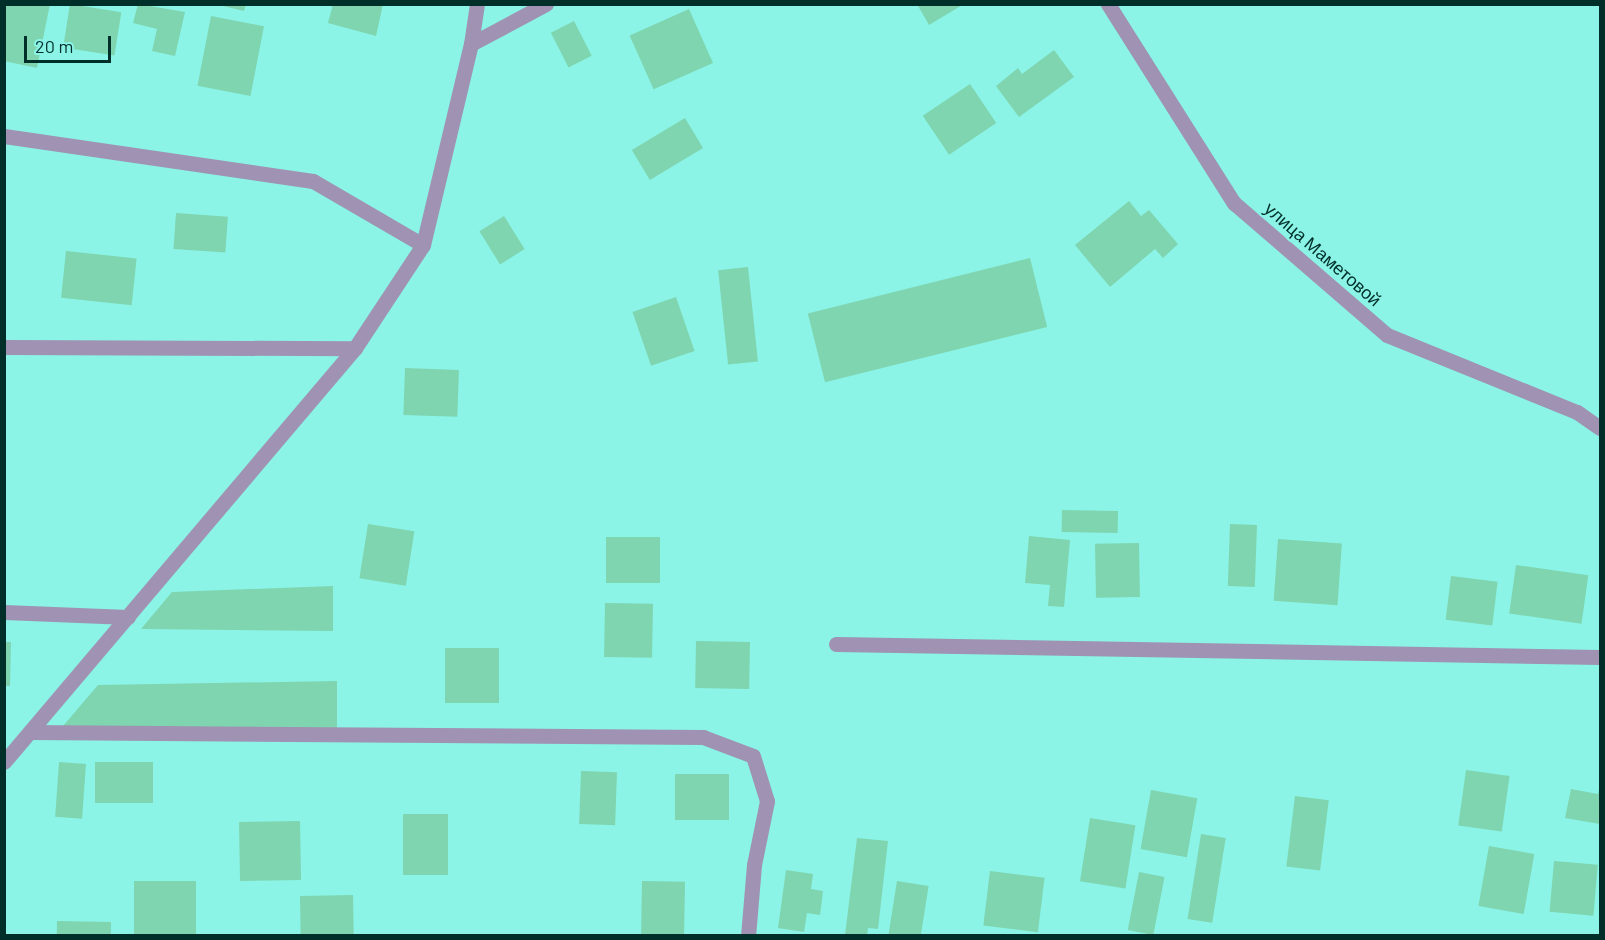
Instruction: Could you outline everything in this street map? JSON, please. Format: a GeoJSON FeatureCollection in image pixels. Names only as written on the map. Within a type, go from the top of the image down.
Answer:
{"type":"FeatureCollection","features":[{"type":"Feature","properties":{"kind":"street"},"geometry":{"type":"LineString","coordinates":[[4,762],[355,348],[423,245],[471,44],[477,4]]}},
{"type":"Feature","properties":{"kind":"street"},"geometry":{"type":"LineString","coordinates":[[471,44],[546,4]]}},
{"type":"Feature","properties":{"kind":"street","name":"улица Маметовой"},"geometry":{"type":"LineString","coordinates":[[1108,4],[1234,202],[1387,335],[1577,412],[1600,428]]}},
{"type":"Feature","properties":{"kind":"street"},"geometry":{"type":"LineString","coordinates":[[4,136],[313,181],[423,245]]}},
{"type":"Feature","properties":{"kind":"street"},"geometry":{"type":"LineString","coordinates":[[4,347],[355,348]]}},
{"type":"Feature","properties":{"kind":"street"},"geometry":{"type":"LineString","coordinates":[[4,612],[128,617]]}},
{"type":"Feature","properties":{"kind":"street"},"geometry":{"type":"LineString","coordinates":[[836,644],[1600,657]]}},
{"type":"Feature","properties":{"kind":"street"},"geometry":{"type":"LineString","coordinates":[[30,732],[703,737],[753,756],[767,801],[754,865],[748,936]]}},
{"type":"Feature","properties":{"kind":"building"},"geometry":{"type":"Polygon","coordinates":[[[4,4],[50,4],[37,68],[4,61],[4,4]]]}},
{"type":"Feature","properties":{"kind":"building"},"geometry":{"type":"Polygon","coordinates":[[[70,4],[121,12],[114,56],[63,47],[70,4]]]}},
{"type":"Feature","properties":{"kind":"building"},"geometry":{"type":"Polygon","coordinates":[[[138,4],[185,12],[175,56],[152,51],[157,29],[133,23],[138,4]]]}},
{"type":"Feature","properties":{"kind":"building"},"geometry":{"type":"Polygon","coordinates":[[[215,4],[246,4],[244,11],[215,4]]]}},
{"type":"Feature","properties":{"kind":"building"},"geometry":{"type":"Polygon","coordinates":[[[333,4],[383,4],[376,36],[328,23],[333,4]]]}},
{"type":"Feature","properties":{"kind":"building"},"geometry":{"type":"Polygon","coordinates":[[[917,4],[964,4],[929,25],[917,4]]]}},
{"type":"Feature","properties":{"kind":"building"},"geometry":{"type":"Polygon","coordinates":[[[689,9],[713,63],[654,89],[630,35],[689,9]]]}},
{"type":"Feature","properties":{"kind":"building"},"geometry":{"type":"Polygon","coordinates":[[[211,16],[264,26],[250,96],[197,86],[211,16]]]}},
{"type":"Feature","properties":{"kind":"building"},"geometry":{"type":"Polygon","coordinates":[[[574,21],[592,56],[569,68],[551,33],[574,21]]]}},
{"type":"Feature","properties":{"kind":"building"},"geometry":{"type":"Polygon","coordinates":[[[1054,50],[1074,77],[1019,117],[996,86],[1018,68],[1022,74],[1054,50]]]}},
{"type":"Feature","properties":{"kind":"building"},"geometry":{"type":"Polygon","coordinates":[[[970,84],[996,123],[949,155],[923,116],[970,84]]]}},
{"type":"Feature","properties":{"kind":"building"},"geometry":{"type":"Polygon","coordinates":[[[685,118],[703,148],[650,180],[632,150],[685,118]]]}},
{"type":"Feature","properties":{"kind":"building"},"geometry":{"type":"Polygon","coordinates":[[[1129,201],[1141,216],[1149,210],[1178,244],[1163,258],[1155,249],[1110,287],[1075,245],[1129,201]]]}},
{"type":"Feature","properties":{"kind":"building"},"geometry":{"type":"Polygon","coordinates":[[[176,213],[228,217],[225,253],[173,249],[176,213]]]}},
{"type":"Feature","properties":{"kind":"building"},"geometry":{"type":"Polygon","coordinates":[[[504,216],[525,249],[500,264],[479,231],[504,216]]]}},
{"type":"Feature","properties":{"kind":"building"},"geometry":{"type":"Polygon","coordinates":[[[66,251],[137,258],[132,305],[61,298],[66,251]]]}},
{"type":"Feature","properties":{"kind":"building"},"geometry":{"type":"Polygon","coordinates":[[[1030,258],[1047,327],[825,382],[808,313],[1030,258]]]}},
{"type":"Feature","properties":{"kind":"building"},"geometry":{"type":"Polygon","coordinates":[[[748,267],[758,361],[728,365],[718,270],[748,267]]]}},
{"type":"Feature","properties":{"kind":"building"},"geometry":{"type":"Polygon","coordinates":[[[676,297],[695,351],[651,366],[633,312],[676,297]]]}},
{"type":"Feature","properties":{"kind":"building"},"geometry":{"type":"Polygon","coordinates":[[[405,368],[459,370],[457,417],[403,415],[405,368]]]}},
{"type":"Feature","properties":{"kind":"building"},"geometry":{"type":"Polygon","coordinates":[[[1062,510],[1118,511],[1118,533],[1062,532],[1062,510]]]}},
{"type":"Feature","properties":{"kind":"building"},"geometry":{"type":"Polygon","coordinates":[[[368,524],[414,531],[406,586],[359,578],[368,524]]]}},
{"type":"Feature","properties":{"kind":"building"},"geometry":{"type":"Polygon","coordinates":[[[1230,524],[1257,525],[1255,587],[1228,586],[1230,524]]]}},
{"type":"Feature","properties":{"kind":"building"},"geometry":{"type":"Polygon","coordinates":[[[1029,536],[1070,540],[1064,607],[1048,606],[1050,585],[1025,583],[1029,536]]]}},
{"type":"Feature","properties":{"kind":"building"},"geometry":{"type":"Polygon","coordinates":[[[606,537],[660,537],[660,583],[606,583],[606,537]]]}},
{"type":"Feature","properties":{"kind":"building"},"geometry":{"type":"Polygon","coordinates":[[[1278,539],[1342,543],[1338,605],[1274,601],[1278,539]]]}},
{"type":"Feature","properties":{"kind":"building"},"geometry":{"type":"Polygon","coordinates":[[[1139,543],[1140,597],[1096,598],[1095,544],[1139,543]]]}},
{"type":"Feature","properties":{"kind":"building"},"geometry":{"type":"Polygon","coordinates":[[[1516,565],[1588,575],[1581,624],[1509,614],[1516,565]]]}},
{"type":"Feature","properties":{"kind":"building"},"geometry":{"type":"Polygon","coordinates":[[[1451,576],[1498,582],[1492,625],[1446,620],[1451,576]]]}},
{"type":"Feature","properties":{"kind":"building"},"geometry":{"type":"Polygon","coordinates":[[[333,586],[333,631],[141,629],[172,592],[333,586]]]}},
{"type":"Feature","properties":{"kind":"building"},"geometry":{"type":"Polygon","coordinates":[[[605,603],[653,604],[652,658],[604,657],[605,603]]]}},
{"type":"Feature","properties":{"kind":"building"},"geometry":{"type":"Polygon","coordinates":[[[696,641],[750,642],[749,689],[695,688],[696,641]]]}},
{"type":"Feature","properties":{"kind":"building"},"geometry":{"type":"Polygon","coordinates":[[[4,642],[11,642],[10,686],[4,686],[4,642]]]}},
{"type":"Feature","properties":{"kind":"building"},"geometry":{"type":"Polygon","coordinates":[[[445,648],[499,648],[499,703],[445,703],[445,648]]]}},
{"type":"Feature","properties":{"kind":"building"},"geometry":{"type":"Polygon","coordinates":[[[337,681],[337,729],[63,726],[98,685],[337,681]]]}},
{"type":"Feature","properties":{"kind":"building"},"geometry":{"type":"Polygon","coordinates":[[[59,762],[86,764],[82,819],[55,817],[59,762]]]}},
{"type":"Feature","properties":{"kind":"building"},"geometry":{"type":"Polygon","coordinates":[[[95,762],[153,762],[153,803],[95,803],[95,762]]]}},
{"type":"Feature","properties":{"kind":"building"},"geometry":{"type":"Polygon","coordinates":[[[1466,770],[1510,776],[1502,832],[1458,825],[1466,770]]]}},
{"type":"Feature","properties":{"kind":"building"},"geometry":{"type":"Polygon","coordinates":[[[581,771],[617,772],[615,825],[579,824],[581,771]]]}},
{"type":"Feature","properties":{"kind":"building"},"geometry":{"type":"Polygon","coordinates":[[[675,774],[729,774],[729,820],[675,820],[675,774]]]}},
{"type":"Feature","properties":{"kind":"building"},"geometry":{"type":"Polygon","coordinates":[[[1600,786],[1600,824],[1565,818],[1571,789],[1598,794],[1600,786]]]}},
{"type":"Feature","properties":{"kind":"building"},"geometry":{"type":"Polygon","coordinates":[[[1151,790],[1197,798],[1187,857],[1141,849],[1151,790]]]}},
{"type":"Feature","properties":{"kind":"building"},"geometry":{"type":"Polygon","coordinates":[[[1295,796],[1329,800],[1320,871],[1286,866],[1295,796]]]}},
{"type":"Feature","properties":{"kind":"building"},"geometry":{"type":"Polygon","coordinates":[[[403,814],[448,814],[448,875],[403,875],[403,814]]]}},
{"type":"Feature","properties":{"kind":"building"},"geometry":{"type":"Polygon","coordinates":[[[1090,818],[1135,825],[1125,888],[1080,881],[1090,818]]]}},
{"type":"Feature","properties":{"kind":"building"},"geometry":{"type":"Polygon","coordinates":[[[300,821],[301,880],[240,881],[239,822],[300,821]]]}},
{"type":"Feature","properties":{"kind":"building"},"geometry":{"type":"Polygon","coordinates":[[[1201,834],[1226,838],[1212,923],[1188,919],[1201,834]]]}},
{"type":"Feature","properties":{"kind":"building"},"geometry":{"type":"Polygon","coordinates":[[[857,838],[888,841],[878,929],[868,928],[867,936],[845,935],[857,838]]]}},
{"type":"Feature","properties":{"kind":"building"},"geometry":{"type":"Polygon","coordinates":[[[1489,846],[1534,854],[1524,914],[1478,906],[1489,846]]]}},
{"type":"Feature","properties":{"kind":"building"},"geometry":{"type":"Polygon","coordinates":[[[1554,861],[1598,865],[1593,916],[1550,912],[1554,861]]]}},
{"type":"Feature","properties":{"kind":"building"},"geometry":{"type":"Polygon","coordinates":[[[786,870],[813,874],[811,889],[823,891],[820,915],[807,913],[804,932],[778,928],[786,870]]]}},
{"type":"Feature","properties":{"kind":"building"},"geometry":{"type":"Polygon","coordinates":[[[990,871],[1045,878],[1038,932],[983,926],[990,871]]]}},
{"type":"Feature","properties":{"kind":"building"},"geometry":{"type":"Polygon","coordinates":[[[1139,872],[1165,877],[1153,935],[1128,930],[1139,872]]]}},
{"type":"Feature","properties":{"kind":"building"},"geometry":{"type":"Polygon","coordinates":[[[134,881],[196,881],[196,936],[134,936],[134,881]]]}},
{"type":"Feature","properties":{"kind":"building"},"geometry":{"type":"Polygon","coordinates":[[[642,881],[685,882],[684,936],[641,936],[642,881]]]}},
{"type":"Feature","properties":{"kind":"building"},"geometry":{"type":"Polygon","coordinates":[[[897,881],[929,886],[921,936],[888,935],[897,881]]]}},
{"type":"Feature","properties":{"kind":"building"},"geometry":{"type":"Polygon","coordinates":[[[353,895],[354,936],[301,936],[300,896],[353,895]]]}},
{"type":"Feature","properties":{"kind":"building"},"geometry":{"type":"Polygon","coordinates":[[[57,921],[111,922],[111,936],[57,936],[57,921]]]}}]}
